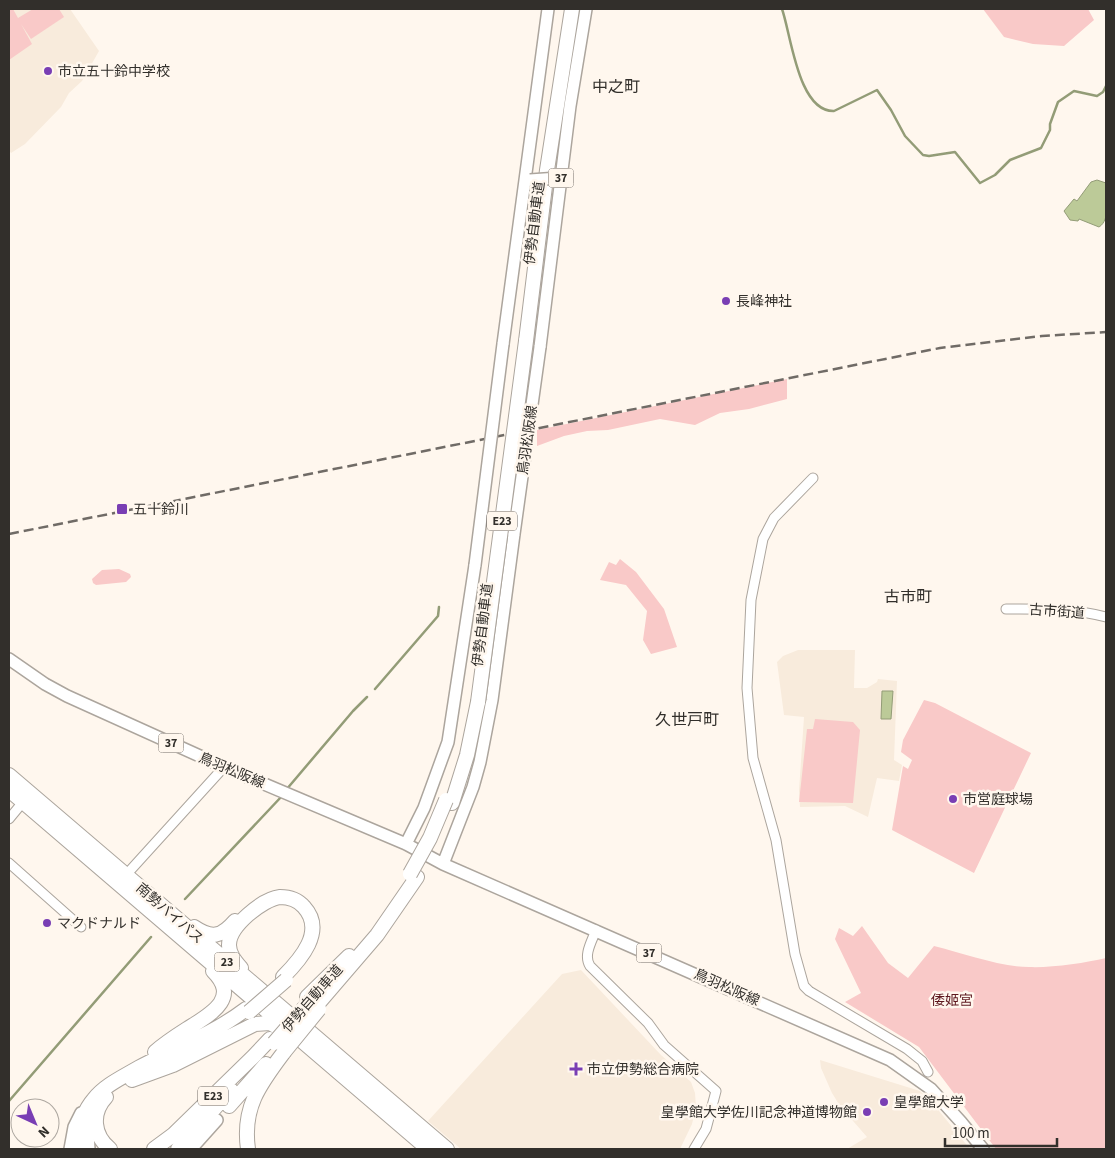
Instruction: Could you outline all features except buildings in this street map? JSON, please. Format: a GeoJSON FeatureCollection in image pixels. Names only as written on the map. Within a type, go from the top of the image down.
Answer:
{"type":"FeatureCollection","features":[{"type":"Feature","properties":{"kind":"highway","name":"伊勢自動車道"},"geometry":{"type":"LineString","coordinates":[[522,341],[540,169],[564,9]]}},
{"type":"Feature","properties":{"kind":"highway","name":"伊勢自動車道"},"geometry":{"type":"LineString","coordinates":[[313,1003],[343,975],[384,927],[414,876],[430,838],[449,802],[474,701],[522,341],[572,9]]}},
{"type":"Feature","properties":{"kind":"highway","name":"南勢バイパス"},"geometry":{"type":"LineString","coordinates":[[9,775],[447,1149]]}},
{"type":"Feature","properties":{"kind":"highway","name":"南勢バイパス"},"geometry":{"type":"LineString","coordinates":[[9,790],[428,1149]]}},
{"type":"Feature","properties":{"kind":"highway","name":"伊勢自動車道"},"geometry":{"type":"LineString","coordinates":[[313,1003],[414,876]]}},
{"type":"Feature","properties":{"kind":"highway"},"geometry":{"type":"LineString","coordinates":[[130,1077],[248,1011],[304,960],[312,949],[318,930],[315,912],[308,902],[298,895],[287,891],[262,896],[247,908],[226,931],[217,935],[201,932],[160,904]]}},
{"type":"Feature","properties":{"kind":"highway"},"geometry":{"type":"LineString","coordinates":[[284,978],[303,954],[310,942],[312,931],[310,915],[303,906],[295,900],[286,897],[274,898],[263,902],[253,910],[231,935],[229,944],[232,956],[243,970],[292,1013],[310,1033]]}},
{"type":"Feature","properties":{"kind":"highway"},"geometry":{"type":"LineString","coordinates":[[81,1149],[81,1124],[88,1108],[130,1077],[174,1037],[215,1010],[224,996],[223,985],[218,976],[159,919]]}},
{"type":"Feature","properties":{"kind":"highway","name":"E23"},"geometry":{"type":"LineString","coordinates":[[248,1149],[247,1126],[253,1099],[277,1045],[313,1003]]}},
{"type":"Feature","properties":{"kind":"highway"},"geometry":{"type":"LineString","coordinates":[[130,1077],[173,1065],[247,1028],[261,1023],[275,1025],[319,1054]]}},
{"type":"Feature","properties":{"kind":"highway","name":"伊勢自動車道"},"geometry":{"type":"LineString","coordinates":[[217,1120],[277,1045]]}},
{"type":"Feature","properties":{"kind":"highway","name":"伊勢自動車道"},"geometry":{"type":"LineString","coordinates":[[178,1149],[277,1045]]}},
{"type":"Feature","properties":{"kind":"highway","name":"E23"},"geometry":{"type":"LineString","coordinates":[[154,1149],[173,1134],[253,1058],[277,1045]]}},
{"type":"Feature","properties":{"kind":"highway"},"geometry":{"type":"LineString","coordinates":[[98,1100],[95,1117],[96,1128],[100,1138],[110,1149]]}},
{"type":"Feature","properties":{"kind":"main road"},"geometry":{"type":"LineString","coordinates":[[406,844],[427,801],[448,742],[475,565],[503,344],[522,215],[523,180],[548,9]]}},
{"type":"Feature","properties":{"kind":"main road","name":"鳥羽松阪線"},"geometry":{"type":"LineString","coordinates":[[443,864],[473,787],[484,747],[492,700],[540,347],[559,178],[580,36],[586,9]]}},
{"type":"Feature","properties":{"kind":"main road"},"geometry":{"type":"LineString","coordinates":[[523,180],[559,178]]}},
{"type":"Feature","properties":{"kind":"main road","name":"鳥羽松阪線"},"geometry":{"type":"LineString","coordinates":[[9,659],[29,674],[67,696],[276,789],[406,844],[443,864],[890,1060],[920,1079],[931,1089],[983,1149]]}},
{"type":"Feature","properties":{"kind":"main road"},"geometry":{"type":"LineString","coordinates":[[70,1149],[72,1135],[78,1119],[98,1100]]}},
{"type":"Feature","properties":{"kind":"main road"},"geometry":{"type":"LineString","coordinates":[[88,1149],[89,1126],[98,1100]]}},
{"type":"Feature","properties":{"kind":"main road"},"geometry":{"type":"LineString","coordinates":[[191,1149],[217,1120]]}},
{"type":"Feature","properties":{"kind":"street"},"geometry":{"type":"LineString","coordinates":[[813,478],[774,518],[763,539],[751,600],[748,661],[747,688],[753,758],[776,840],[795,954],[804,986],[907,1049],[922,1061],[928,1072]]}},
{"type":"Feature","properties":{"kind":"street","name":"古市街道"},"geometry":{"type":"LineString","coordinates":[[1006,609],[1064,610],[1106,617]]}},
{"type":"Feature","properties":{"kind":"street"},"geometry":{"type":"LineString","coordinates":[[126,875],[224,766]]}},
{"type":"Feature","properties":{"kind":"street"},"geometry":{"type":"LineString","coordinates":[[9,819],[23,802]]}},
{"type":"Feature","properties":{"kind":"street"},"geometry":{"type":"LineString","coordinates":[[9,863],[81,927]]}},
{"type":"Feature","properties":{"kind":"street"},"geometry":{"type":"LineString","coordinates":[[596,930],[587,954],[590,966],[648,1023],[664,1045],[716,1092],[706,1129],[694,1149]]}},
{"type":"Feature","properties":{"kind":"shaded area","name":"市立五十鈴中学校"},"geometry":{"type":"Polygon","coordinates":[[[9,9],[70,9],[99,51],[82,81],[69,93],[61,107],[25,144],[11,153],[9,150],[9,9]]]}},
{"type":"Feature","properties":{"kind":"shaded area"},"geometry":{"type":"Polygon","coordinates":[[[1097,180],[1106,183],[1107,207],[1103,224],[1099,227],[1079,219],[1078,221],[1070,220],[1064,211],[1074,199],[1077,201],[1091,182],[1097,180]]]}},
{"type":"Feature","properties":{"kind":"shaded area"},"geometry":{"type":"Polygon","coordinates":[[[798,650],[855,650],[854,688],[867,688],[877,682],[878,679],[897,681],[894,760],[902,765],[899,781],[877,778],[868,817],[845,806],[800,807],[799,791],[804,717],[784,715],[777,662],[783,656],[798,650]]]}},
{"type":"Feature","properties":{"kind":"shaded area"},"geometry":{"type":"Polygon","coordinates":[[[882,691],[893,691],[891,719],[881,719],[882,691]]]}},
{"type":"Feature","properties":{"kind":"shaded area","name":"市立伊勢総合病院"},"geometry":{"type":"Polygon","coordinates":[[[581,970],[661,1055],[691,1082],[695,1093],[696,1107],[692,1124],[680,1149],[461,1149],[428,1121],[562,974],[581,970]]]}},
{"type":"Feature","properties":{"kind":"shaded area","name":"皇學館大学"},"geometry":{"type":"Polygon","coordinates":[[[820,1060],[920,1091],[935,1106],[970,1149],[847,1149],[867,1137],[840,1106],[832,1093],[821,1068],[820,1060]]]}},
{"type":"Feature","properties":{"kind":"green space"},"geometry":{"type":"Polygon","coordinates":[[[9,9],[13,9],[18,18],[33,9],[59,9],[64,17],[31,39],[21,24],[32,44],[9,60],[9,9]]]}},
{"type":"Feature","properties":{"kind":"green space"},"geometry":{"type":"Polygon","coordinates":[[[983,9],[1088,9],[1094,20],[1064,46],[1033,44],[1004,37],[983,9]]]}},
{"type":"Feature","properties":{"kind":"green space"},"geometry":{"type":"Polygon","coordinates":[[[787,379],[787,399],[749,409],[720,413],[695,425],[660,419],[608,430],[587,431],[564,436],[537,446],[537,430],[787,379]]]}},
{"type":"Feature","properties":{"kind":"green space"},"geometry":{"type":"Polygon","coordinates":[[[620,559],[636,572],[664,609],[677,647],[651,654],[643,640],[647,611],[626,585],[600,580],[609,562],[616,565],[620,559]]]}},
{"type":"Feature","properties":{"kind":"green space"},"geometry":{"type":"Polygon","coordinates":[[[119,569],[130,574],[131,577],[126,582],[96,585],[93,583],[92,579],[102,570],[119,569]]]}},
{"type":"Feature","properties":{"kind":"green space","name":"市営庭球場"},"geometry":{"type":"Polygon","coordinates":[[[924,700],[935,703],[1031,753],[974,873],[892,830],[903,766],[908,769],[912,760],[901,752],[903,740],[924,700]]]}},
{"type":"Feature","properties":{"kind":"green space"},"geometry":{"type":"Polygon","coordinates":[[[815,719],[853,722],[860,730],[853,803],[799,802],[807,729],[813,729],[815,719]]]}},
{"type":"Feature","properties":{"kind":"green space","name":"倭姬宮"},"geometry":{"type":"Polygon","coordinates":[[[862,926],[888,963],[908,978],[934,946],[994,962],[1018,966],[1057,966],[1106,958],[1106,1149],[996,1149],[919,1047],[845,1002],[861,993],[835,939],[839,928],[853,936],[862,926]]]}},
{"type":"Feature","properties":{"kind":"waterway"},"geometry":{"type":"LineString","coordinates":[[782,9],[793,53],[804,86],[812,99],[822,108],[834,111],[877,90],[891,110],[905,136],[923,155],[929,156],[955,152],[980,183],[995,175],[1010,160],[1041,148],[1050,130],[1050,124],[1058,102],[1074,91],[1097,96],[1103,92],[1106,86]]}},
{"type":"Feature","properties":{"kind":"waterway"},"geometry":{"type":"LineString","coordinates":[[375,689],[438,616],[439,607]]}},
{"type":"Feature","properties":{"kind":"waterway"},"geometry":{"type":"LineString","coordinates":[[286,790],[367,697]]}},
{"type":"Feature","properties":{"kind":"waterway"},"geometry":{"type":"LineString","coordinates":[[185,899],[282,796]]}},
{"type":"Feature","properties":{"kind":"waterway"},"geometry":{"type":"LineString","coordinates":[[9,1101],[151,937]]}},
{"type":"Feature","properties":{"kind":"railway"},"geometry":{"type":"LineString","coordinates":[[9,534],[940,348],[1042,336],[1106,332]]}},
{"type":"Feature","properties":{"kind":"place","name":"市立五十鈴中学校"},"geometry":{"type":"Point","coordinates":[48,71]}},
{"type":"Feature","properties":{"kind":"place","name":"長峰神社"},"geometry":{"type":"Point","coordinates":[726,301]}},
{"type":"Feature","properties":{"kind":"place","name":"五十鈴川"},"geometry":{"type":"Point","coordinates":[122,509]}},
{"type":"Feature","properties":{"kind":"place","name":"市営庭球場"},"geometry":{"type":"Point","coordinates":[953,799]}},
{"type":"Feature","properties":{"kind":"place","name":"マクドナルド"},"geometry":{"type":"Point","coordinates":[47,923]}},
{"type":"Feature","properties":{"kind":"place","name":"市立伊勢総合病院"},"geometry":{"type":"Point","coordinates":[576,1069]}},
{"type":"Feature","properties":{"kind":"place","name":"皇學館大学"},"geometry":{"type":"Point","coordinates":[884,1102]}},
{"type":"Feature","properties":{"kind":"place","name":"皇學館大学佐川記念神道博物館"},"geometry":{"type":"Point","coordinates":[867,1112]}},
{"type":"Feature","properties":{"kind":"district","name":"中之町"},"geometry":{"type":"Point","coordinates":[616,86]}},
{"type":"Feature","properties":{"kind":"district","name":"古市町"},"geometry":{"type":"Point","coordinates":[908,596]}},
{"type":"Feature","properties":{"kind":"district","name":"久世戸町"},"geometry":{"type":"Point","coordinates":[687,719]}}]}
